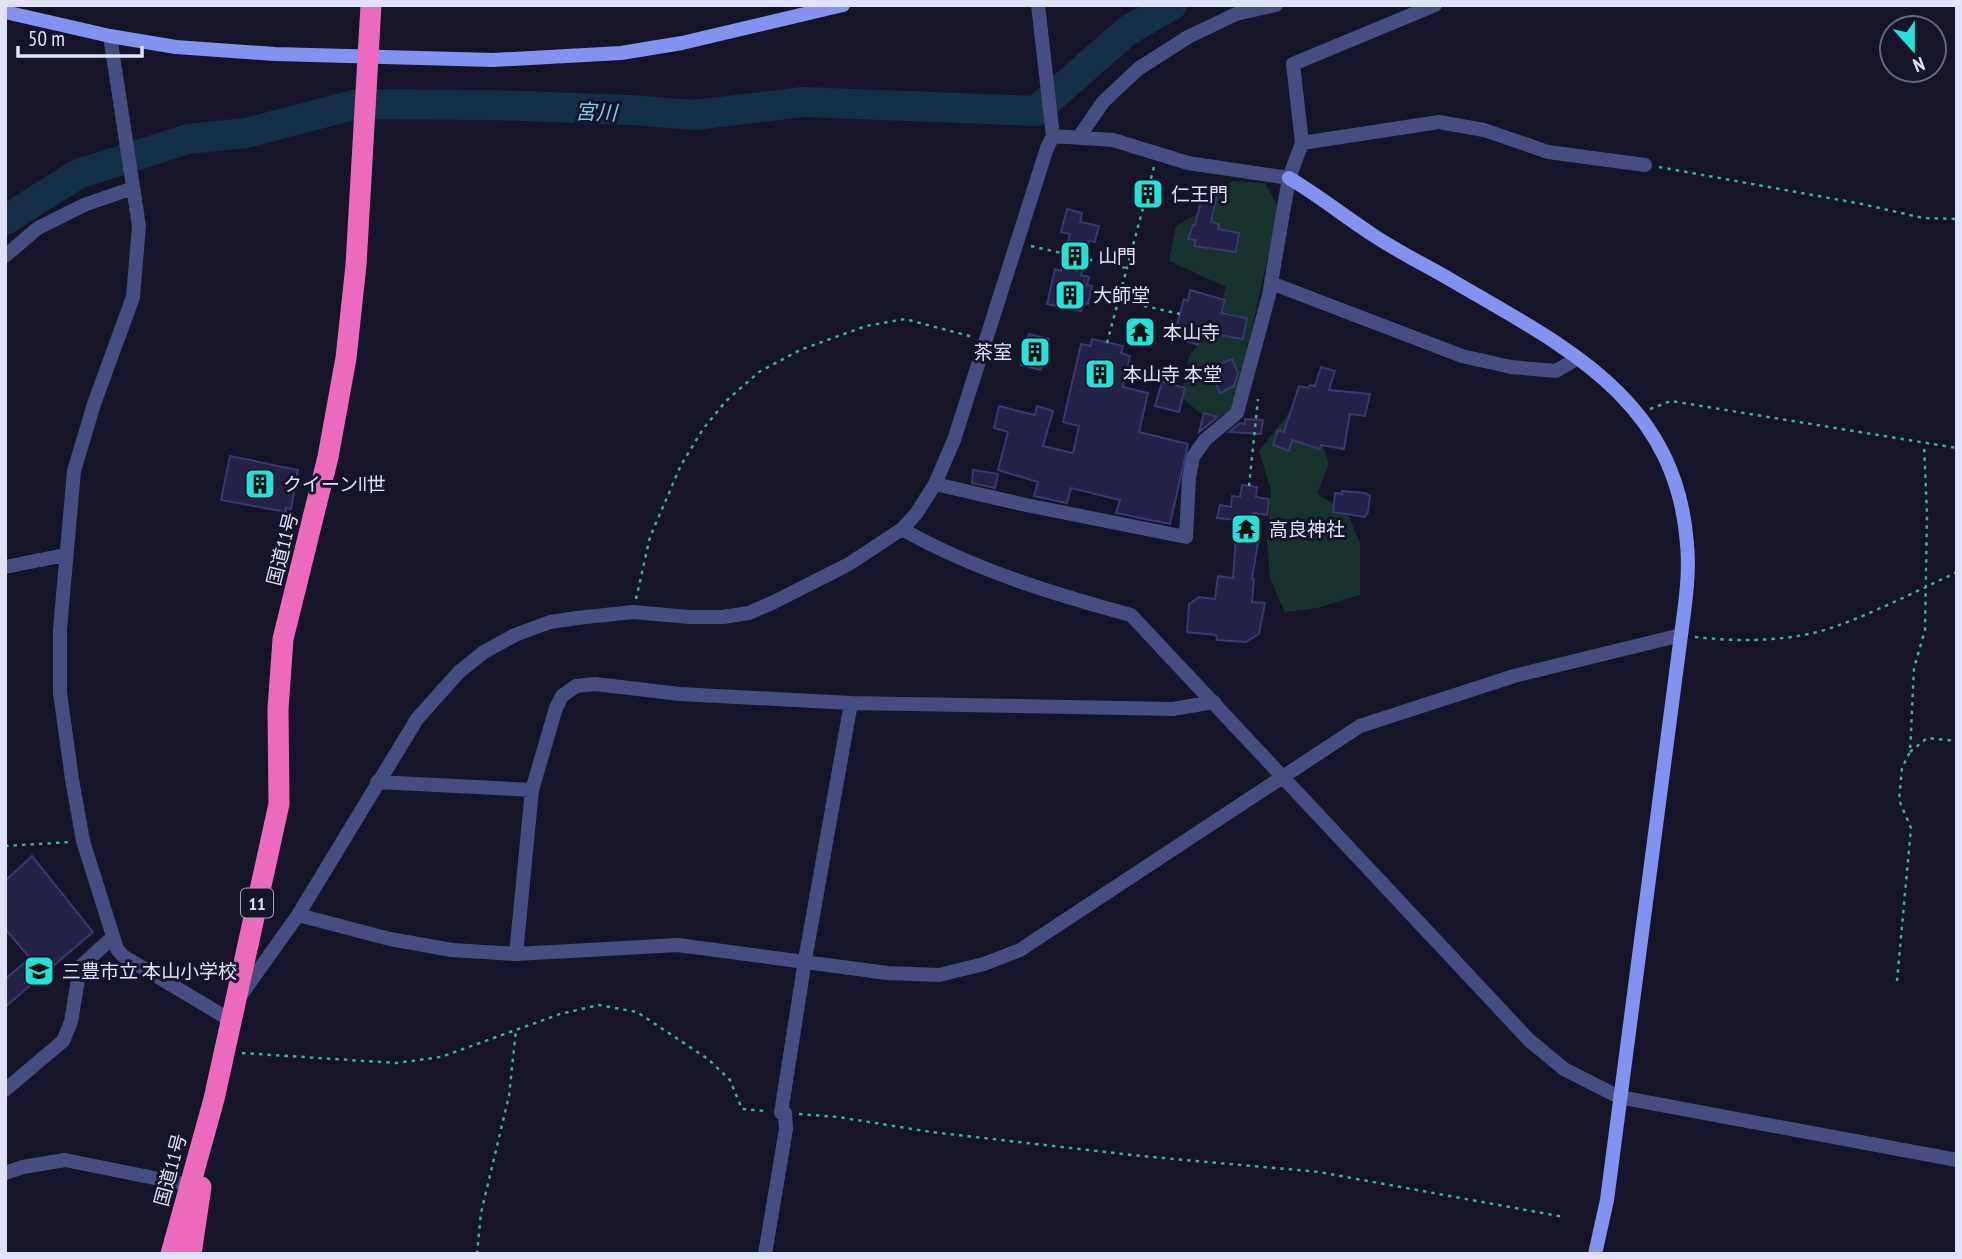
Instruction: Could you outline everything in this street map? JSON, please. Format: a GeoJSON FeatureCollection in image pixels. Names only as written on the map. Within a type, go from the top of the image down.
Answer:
{"type":"FeatureCollection","features":[{"type":"Feature","properties":{"kind":"highway","name":"国道11号"},"geometry":{"type":"LineString","coordinates":[[171,1254],[214,1099],[279,804],[278,709],[283,639],[328,457],[345,358],[356,265],[371,5]]}},
{"type":"Feature","properties":{"kind":"highway","name":"国道11号"},"geometry":{"type":"LineString","coordinates":[[191,1254],[214,1099]]}},
{"type":"Feature","properties":{"kind":"street"},"geometry":{"type":"LineString","coordinates":[[5,12],[110,36],[176,47],[368,62],[493,61],[621,53],[682,43],[844,5]]}},
{"type":"Feature","properties":{"kind":"street"},"geometry":{"type":"LineString","coordinates":[[110,36],[139,226],[133,297],[94,404],[74,471],[60,629],[61,694],[83,841],[117,949],[123,956],[234,1012],[298,915],[417,719],[459,672],[484,652],[515,635],[550,622],[633,611],[689,617],[723,617],[749,613],[849,564],[902,529],[916,514],[935,484],[958,429],[1053,132],[1038,5]]}},
{"type":"Feature","properties":{"kind":"street"},"geometry":{"type":"LineString","coordinates":[[1079,137],[1102,102],[1138,69],[1188,37],[1236,14],[1276,5]]}},
{"type":"Feature","properties":{"kind":"street"},"geometry":{"type":"LineString","coordinates":[[935,484],[1000,500],[1186,537],[1189,478],[1193,457],[1205,440],[1237,413],[1272,283],[1289,178],[1302,143],[1293,64],[1435,5]]}},
{"type":"Feature","properties":{"kind":"street"},"geometry":{"type":"LineString","coordinates":[[1302,143],[1439,122],[1484,130],[1548,152],[1645,164]]}},
{"type":"Feature","properties":{"kind":"street"},"geometry":{"type":"LineString","coordinates":[[1053,132],[1113,140],[1188,163],[1289,178],[1375,236],[1545,336],[1611,383],[1638,413],[1672,474],[1682,508],[1688,556],[1681,635],[1607,1200],[1595,1254]]}},
{"type":"Feature","properties":{"kind":"street"},"geometry":{"type":"LineString","coordinates":[[5,256],[38,228],[84,205],[133,188]]}},
{"type":"Feature","properties":{"kind":"street"},"geometry":{"type":"LineString","coordinates":[[1272,283],[1462,356],[1511,367],[1556,371],[1578,358]]}},
{"type":"Feature","properties":{"kind":"street"},"geometry":{"type":"LineString","coordinates":[[902,529],[934,548],[1066,598],[1131,615],[1528,1040],[1564,1069],[1619,1097],[1957,1160]]}},
{"type":"Feature","properties":{"kind":"street"},"geometry":{"type":"LineString","coordinates":[[5,567],[65,555]]}},
{"type":"Feature","properties":{"kind":"street"},"geometry":{"type":"LineString","coordinates":[[298,915],[390,939],[452,950],[516,954],[678,945],[887,973],[939,975],[984,964],[1020,950],[1360,726],[1514,676],[1681,635]]}},
{"type":"Feature","properties":{"kind":"street"},"geometry":{"type":"LineString","coordinates":[[516,954],[532,790],[556,708],[562,696],[576,686],[595,684],[680,694],[851,703],[1173,709],[1214,702]]}},
{"type":"Feature","properties":{"kind":"street"},"geometry":{"type":"LineString","coordinates":[[765,1254],[786,1129],[783,1113],[805,960],[851,703]]}},
{"type":"Feature","properties":{"kind":"street"},"geometry":{"type":"LineString","coordinates":[[377,782],[532,790]]}},
{"type":"Feature","properties":{"kind":"street"},"geometry":{"type":"LineString","coordinates":[[5,1090],[63,1041],[71,1023],[80,967],[112,938]]}},
{"type":"Feature","properties":{"kind":"street"},"geometry":{"type":"LineString","coordinates":[[5,1173],[65,1160],[189,1185]]}},
{"type":"Feature","properties":{"kind":"path"},"geometry":{"type":"LineString","coordinates":[[1107,343],[1157,153]]}},
{"type":"Feature","properties":{"kind":"path"},"geometry":{"type":"LineString","coordinates":[[1645,164],[1731,178],[1923,218],[1957,219]]}},
{"type":"Feature","properties":{"kind":"path"},"geometry":{"type":"LineString","coordinates":[[1017,242],[1128,268]]}},
{"type":"Feature","properties":{"kind":"path"},"geometry":{"type":"LineString","coordinates":[[1119,300],[1180,314]]}},
{"type":"Feature","properties":{"kind":"path"},"geometry":{"type":"LineString","coordinates":[[633,611],[650,537],[681,465],[703,429],[726,401],[759,372],[800,350],[866,326],[905,319],[986,341]]}},
{"type":"Feature","properties":{"kind":"path"},"geometry":{"type":"LineString","coordinates":[[1638,413],[1671,401],[1957,448]]}},
{"type":"Feature","properties":{"kind":"path"},"geometry":{"type":"LineString","coordinates":[[1897,981],[1911,828],[1899,800],[1902,768],[1910,752],[1914,668],[1925,630],[1927,514],[1924,444]]}},
{"type":"Feature","properties":{"kind":"path"},"geometry":{"type":"LineString","coordinates":[[1681,635],[1718,639],[1788,638],[1833,628],[1957,572]]}},
{"type":"Feature","properties":{"kind":"path"},"geometry":{"type":"LineString","coordinates":[[1910,752],[1927,738],[1957,741]]}},
{"type":"Feature","properties":{"kind":"path"},"geometry":{"type":"LineString","coordinates":[[5,846],[83,841]]}},
{"type":"Feature","properties":{"kind":"path"},"geometry":{"type":"LineString","coordinates":[[225,1052],[396,1063],[441,1057],[560,1014],[599,1005],[637,1012],[708,1059],[730,1080],[742,1109],[838,1117],[931,1132],[1128,1154],[1319,1172],[1564,1217]]}},
{"type":"Feature","properties":{"kind":"path"},"geometry":{"type":"LineString","coordinates":[[477,1254],[481,1213],[509,1096],[516,1030]]}},
{"type":"Feature","properties":{"kind":"green space"},"geometry":{"type":"Polygon","coordinates":[[[1232,181],[1265,183],[1279,209],[1234,407],[1212,422],[1180,397],[1190,354],[1214,327],[1226,287],[1169,261],[1176,226],[1207,208],[1232,181]]]}},
{"type":"Feature","properties":{"kind":"green space"},"geometry":{"type":"Polygon","coordinates":[[[1291,410],[1315,420],[1329,464],[1317,494],[1347,512],[1360,543],[1360,595],[1317,608],[1285,612],[1270,579],[1267,539],[1271,490],[1259,451],[1291,410]]]}},
{"type":"Feature","properties":{"kind":"building","name":"仁王門"},"geometry":{"type":"Polygon","coordinates":[[[1140,184],[1160,190],[1155,205],[1135,199],[1140,184]]]}},
{"type":"Feature","properties":{"kind":"building"},"geometry":{"type":"Polygon","coordinates":[[[1203,193],[1217,195],[1211,222],[1219,224],[1218,229],[1239,233],[1236,252],[1194,246],[1196,240],[1188,239],[1195,225],[1203,193]]]}},
{"type":"Feature","properties":{"kind":"building"},"geometry":{"type":"Polygon","coordinates":[[[1067,209],[1082,213],[1080,222],[1099,226],[1095,242],[1089,241],[1081,275],[1089,277],[1087,285],[1092,286],[1088,304],[1083,303],[1081,311],[1047,304],[1055,269],[1061,271],[1070,234],[1061,232],[1067,209]]]}},
{"type":"Feature","properties":{"kind":"building"},"geometry":{"type":"Polygon","coordinates":[[[1190,290],[1225,300],[1221,313],[1247,318],[1243,339],[1201,332],[1198,345],[1180,339],[1182,329],[1176,328],[1184,299],[1188,301],[1190,290]]]}},
{"type":"Feature","properties":{"kind":"building","name":"茶室"},"geometry":{"type":"Polygon","coordinates":[[[1029,334],[1049,339],[1041,370],[1021,365],[1029,334]]]}},
{"type":"Feature","properties":{"kind":"building"},"geometry":{"type":"Polygon","coordinates":[[[1092,339],[1123,346],[1121,353],[1130,356],[1123,387],[1148,393],[1139,432],[1188,444],[1170,524],[1116,513],[1120,500],[1071,488],[1067,503],[1034,496],[1038,482],[998,470],[1008,432],[994,428],[999,406],[1035,415],[1037,406],[1053,411],[1043,446],[1073,453],[1079,426],[1063,422],[1081,344],[1090,346],[1092,339]]]}},
{"type":"Feature","properties":{"kind":"building"},"geometry":{"type":"Polygon","coordinates":[[[1232,359],[1238,373],[1234,386],[1220,393],[1213,376],[1215,366],[1232,359]]]}},
{"type":"Feature","properties":{"kind":"building"},"geometry":{"type":"Polygon","coordinates":[[[1321,367],[1335,371],[1329,390],[1370,394],[1365,416],[1350,414],[1344,449],[1321,445],[1320,449],[1292,440],[1289,451],[1273,445],[1278,430],[1284,432],[1299,386],[1315,386],[1321,367]]]}},
{"type":"Feature","properties":{"kind":"building"},"geometry":{"type":"Polygon","coordinates":[[[1162,382],[1185,388],[1179,412],[1155,406],[1162,382]]]}},
{"type":"Feature","properties":{"kind":"building"},"geometry":{"type":"Polygon","coordinates":[[[1204,413],[1218,417],[1199,432],[1204,413]]]}},
{"type":"Feature","properties":{"kind":"building"},"geometry":{"type":"Polygon","coordinates":[[[1245,419],[1263,420],[1261,434],[1229,432],[1240,423],[1245,424],[1245,419]]]}},
{"type":"Feature","properties":{"kind":"building","name":"クイーンII世"},"geometry":{"type":"Polygon","coordinates":[[[230,456],[298,470],[291,509],[286,508],[286,512],[221,500],[230,456]]]}},
{"type":"Feature","properties":{"kind":"building"},"geometry":{"type":"Polygon","coordinates":[[[973,470],[998,474],[995,488],[972,483],[973,470]]]}},
{"type":"Feature","properties":{"kind":"building"},"geometry":{"type":"Polygon","coordinates":[[[1242,485],[1257,487],[1256,497],[1269,499],[1267,515],[1254,513],[1250,536],[1258,542],[1252,579],[1252,602],[1265,603],[1259,634],[1246,642],[1217,640],[1216,635],[1187,632],[1189,604],[1199,597],[1215,599],[1218,576],[1233,578],[1237,520],[1217,518],[1220,505],[1231,507],[1232,496],[1240,497],[1242,485]]]}},
{"type":"Feature","properties":{"kind":"building"},"geometry":{"type":"Polygon","coordinates":[[[1342,491],[1370,496],[1365,517],[1333,512],[1335,493],[1342,494],[1342,491]]]}},
{"type":"Feature","properties":{"kind":"building"},"geometry":{"type":"Polygon","coordinates":[[[32,856],[93,932],[5,1007],[5,979],[30,958],[5,929],[5,881],[32,856]]]}},
{"type":"Feature","properties":{"kind":"waterway","name":"宮川"},"geometry":{"type":"LineString","coordinates":[[5,220],[78,174],[188,139],[246,133],[357,104],[492,105],[695,115],[803,102],[1036,111],[1127,31],[1172,5]]}},
{"type":"Feature","properties":{"kind":"place","name":"仁王門"},"geometry":{"type":"Point","coordinates":[1148,194]}},
{"type":"Feature","properties":{"kind":"place","name":"山門"},"geometry":{"type":"Point","coordinates":[1075,256]}},
{"type":"Feature","properties":{"kind":"place","name":"大師堂"},"geometry":{"type":"Point","coordinates":[1070,295]}},
{"type":"Feature","properties":{"kind":"place","name":"本山寺"},"geometry":{"type":"Point","coordinates":[1140,332]}},
{"type":"Feature","properties":{"kind":"place","name":"茶室"},"geometry":{"type":"Point","coordinates":[1035,352]}},
{"type":"Feature","properties":{"kind":"place","name":"本山寺 本堂"},"geometry":{"type":"Point","coordinates":[1100,374]}},
{"type":"Feature","properties":{"kind":"place","name":"クイーンII世"},"geometry":{"type":"Point","coordinates":[260,484]}},
{"type":"Feature","properties":{"kind":"place","name":"高良神社"},"geometry":{"type":"Point","coordinates":[1246,529]}},
{"type":"Feature","properties":{"kind":"place","name":"三豊市立 本山小学校"},"geometry":{"type":"Point","coordinates":[39,971]}}]}
